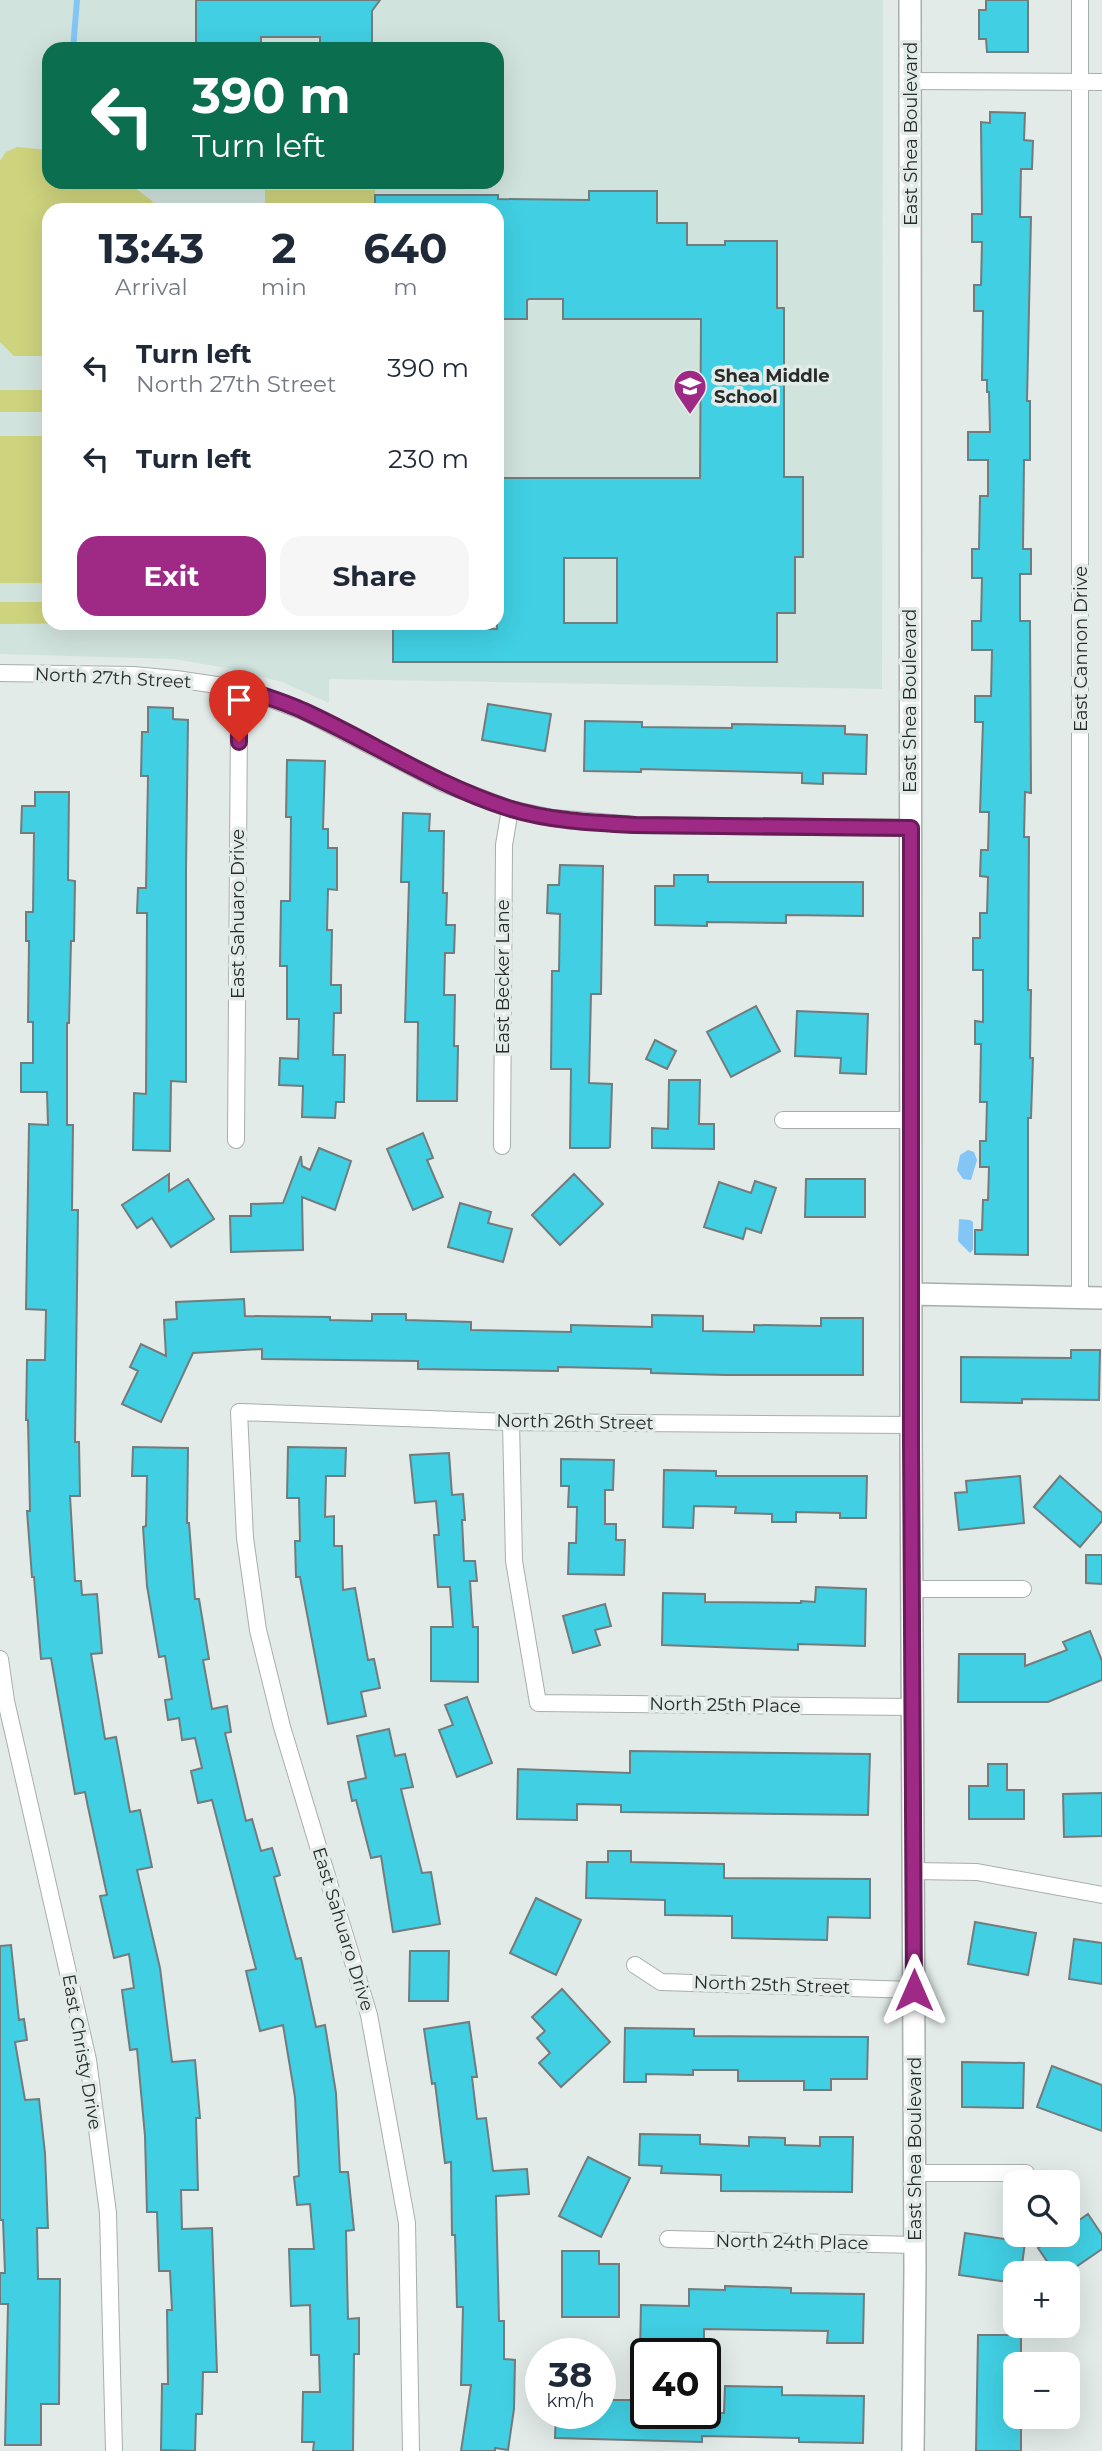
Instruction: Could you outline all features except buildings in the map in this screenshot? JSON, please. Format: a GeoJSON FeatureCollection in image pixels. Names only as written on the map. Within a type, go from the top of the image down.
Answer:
{"type":"FeatureCollection","features":[{"type":"Feature","properties":{"kind":"street","name":"East Shea Boulevard"},"geometry":{"type":"LineString","coordinates":[[911,0],[911,1425],[915,2173],[913,2451]]}},
{"type":"Feature","properties":{"kind":"street","name":"East Cannon Drive"},"geometry":{"type":"LineString","coordinates":[[1080,0],[1080,1297]]}},
{"type":"Feature","properties":{"kind":"street"},"geometry":{"type":"LineString","coordinates":[[910,81],[1102,82]]}},
{"type":"Feature","properties":{"kind":"street","name":"North 27th Street"},"geometry":{"type":"LineString","coordinates":[[0,673],[133,675],[176,678],[244,689],[305,712],[442,783],[510,809],[553,818],[594,823],[911,828]]}},
{"type":"Feature","properties":{"kind":"street","name":"East Sahuaro Drive"},"geometry":{"type":"LineString","coordinates":[[236,1140],[239,715],[244,689]]}},
{"type":"Feature","properties":{"kind":"street","name":"East Becker Lane"},"geometry":{"type":"LineString","coordinates":[[502,1146],[504,845],[510,809]]}},
{"type":"Feature","properties":{"kind":"street"},"geometry":{"type":"LineString","coordinates":[[783,1120],[911,1120]]}},
{"type":"Feature","properties":{"kind":"street"},"geometry":{"type":"LineString","coordinates":[[911,1294],[1102,1297]]}},
{"type":"Feature","properties":{"kind":"street","name":"East Sahuaro Drive"},"geometry":{"type":"LineString","coordinates":[[239,1412],[245,1538],[258,1630],[282,1727],[369,2015],[407,2223],[411,2451]]}},
{"type":"Feature","properties":{"kind":"street","name":"North 26th Street"},"geometry":{"type":"LineString","coordinates":[[239,1412],[511,1422],[911,1425]]}},
{"type":"Feature","properties":{"kind":"street","name":"North 25th Place"},"geometry":{"type":"LineString","coordinates":[[511,1422],[514,1560],[538,1703],[912,1707]]}},
{"type":"Feature","properties":{"kind":"street"},"geometry":{"type":"LineString","coordinates":[[912,1588],[1023,1589]]}},
{"type":"Feature","properties":{"kind":"street","name":"East Christy Drive"},"geometry":{"type":"LineString","coordinates":[[0,1660],[6,1701],[88,2060],[107,2213],[114,2451]]}},
{"type":"Feature","properties":{"kind":"street"},"geometry":{"type":"LineString","coordinates":[[913,1871],[977,1872],[1102,1895]]}},
{"type":"Feature","properties":{"kind":"street","name":"North 25th Street"},"geometry":{"type":"LineString","coordinates":[[635,1965],[661,1982],[914,1990]]}},
{"type":"Feature","properties":{"kind":"street"},"geometry":{"type":"LineString","coordinates":[[915,2173],[1003,2173]]}},
{"type":"Feature","properties":{"kind":"street","name":"North 24th Place"},"geometry":{"type":"LineString","coordinates":[[668,2239],[915,2245]]}},
{"type":"Feature","properties":{"kind":"shaded area","name":"Shea Middle School"},"geometry":{"type":"Polygon","coordinates":[[[0,0],[883,0],[882,689],[329,679],[329,703],[282,682],[232,669],[174,659],[0,654],[0,0]]]}},
{"type":"Feature","properties":{"kind":"green space"},"geometry":{"type":"Polygon","coordinates":[[[17,147],[42,149],[42,189],[136,189],[153,203],[42,203],[42,356],[14,356],[0,342],[0,161],[6,152],[17,147]]]}},
{"type":"Feature","properties":{"kind":"green space"},"geometry":{"type":"Polygon","coordinates":[[[265,190],[375,190],[375,203],[265,203],[265,190]]]}},
{"type":"Feature","properties":{"kind":"green space"},"geometry":{"type":"Polygon","coordinates":[[[0,390],[42,390],[42,412],[0,412],[0,390]]]}},
{"type":"Feature","properties":{"kind":"green space"},"geometry":{"type":"Polygon","coordinates":[[[0,436],[42,436],[42,583],[0,583],[0,436]]]}},
{"type":"Feature","properties":{"kind":"green space"},"geometry":{"type":"Polygon","coordinates":[[[0,602],[42,602],[42,624],[0,624],[0,602]]]}},
{"type":"Feature","properties":{"kind":"water"},"geometry":{"type":"Polygon","coordinates":[[[968,1150],[974,1152],[977,1160],[971,1180],[963,1179],[957,1170],[960,1155],[968,1150]]]}},
{"type":"Feature","properties":{"kind":"water"},"geometry":{"type":"Polygon","coordinates":[[[959,1219],[973,1222],[973,1250],[970,1253],[958,1241],[959,1219]]]}},
{"type":"Feature","properties":{"kind":"waterway"},"geometry":{"type":"LineString","coordinates":[[74,42],[77,0]]}},
{"type":"Feature","properties":{"kind":"place","name":"Shea Middle School"},"geometry":{"type":"Point","coordinates":[690,416]}},
{"type":"Feature","properties":{"kind":"route"},"geometry":{"type":"LineString","coordinates":[[239,742],[239,715],[244,689],[291,705],[442,783],[510,809],[553,818],[636,825],[911,828],[914,1990]]}}]}
